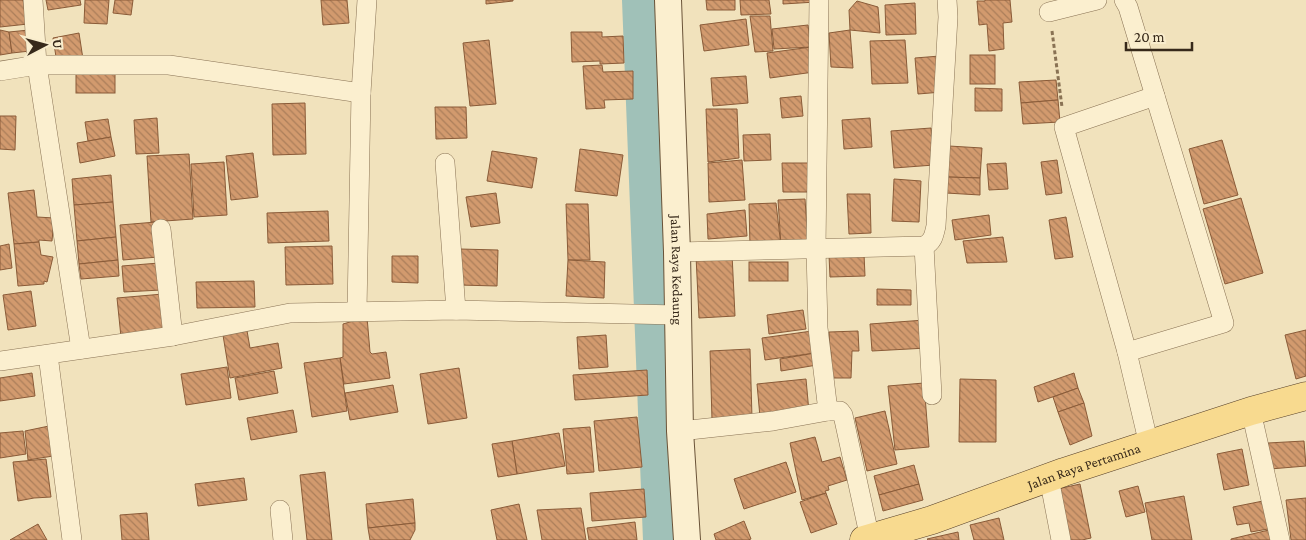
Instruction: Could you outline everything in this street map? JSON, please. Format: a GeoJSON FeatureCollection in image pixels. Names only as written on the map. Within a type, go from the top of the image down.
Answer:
{"type":"FeatureCollection","features":[{"type":"Feature","properties":{"kind":"main road","name":"Jalan Raya Pertamina"},"geometry":{"type":"LineString","coordinates":[[867,539],[932,520],[1064,472],[1251,411],[1306,396]]}},
{"type":"Feature","properties":{"kind":"street"},"geometry":{"type":"LineString","coordinates":[[33,0],[37,65],[81,349]]}},
{"type":"Feature","properties":{"kind":"street"},"geometry":{"type":"LineString","coordinates":[[357,311],[361,93],[367,0]]}},
{"type":"Feature","properties":{"kind":"street","name":"Jalan Raya Kedaung"},"geometry":{"type":"LineString","coordinates":[[668,0],[677,252],[663,314],[680,431],[687,540]]}},
{"type":"Feature","properties":{"kind":"street"},"geometry":{"type":"LineString","coordinates":[[819,0],[816,249],[818,328],[828,412]]}},
{"type":"Feature","properties":{"kind":"street"},"geometry":{"type":"LineString","coordinates":[[677,252],[924,246],[930,244],[933,240],[936,226],[948,17],[947,0]]}},
{"type":"Feature","properties":{"kind":"street"},"geometry":{"type":"LineString","coordinates":[[1049,12],[1097,0]]}},
{"type":"Feature","properties":{"kind":"street"},"geometry":{"type":"LineString","coordinates":[[1124,0],[1128,7],[1224,323],[1127,352]]}},
{"type":"Feature","properties":{"kind":"street"},"geometry":{"type":"LineString","coordinates":[[0,71],[37,65],[169,64],[361,93]]}},
{"type":"Feature","properties":{"kind":"street"},"geometry":{"type":"LineString","coordinates":[[1149,445],[1127,352],[1064,127],[1155,96]]}},
{"type":"Feature","properties":{"kind":"street"},"geometry":{"type":"LineString","coordinates":[[445,163],[456,310]]}},
{"type":"Feature","properties":{"kind":"street"},"geometry":{"type":"LineString","coordinates":[[161,229],[173,336]]}},
{"type":"Feature","properties":{"kind":"street"},"geometry":{"type":"LineString","coordinates":[[924,246],[932,395]]}},
{"type":"Feature","properties":{"kind":"street"},"geometry":{"type":"LineString","coordinates":[[0,361],[173,336],[290,313],[456,310],[663,314]]}},
{"type":"Feature","properties":{"kind":"street"},"geometry":{"type":"LineString","coordinates":[[48,355],[72,540]]}},
{"type":"Feature","properties":{"kind":"street"},"geometry":{"type":"LineString","coordinates":[[680,431],[773,421],[840,411],[843,415],[867,539]]}},
{"type":"Feature","properties":{"kind":"street"},"geometry":{"type":"LineString","coordinates":[[1251,411],[1280,540]]}},
{"type":"Feature","properties":{"kind":"street"},"geometry":{"type":"LineString","coordinates":[[1049,478],[1061,540]]}},
{"type":"Feature","properties":{"kind":"street"},"geometry":{"type":"LineString","coordinates":[[280,510],[283,540]]}},
{"type":"Feature","properties":{"kind":"path"},"geometry":{"type":"LineString","coordinates":[[1049,12],[1064,127]]}},
{"type":"Feature","properties":{"kind":"building"},"geometry":{"type":"Polygon","coordinates":[[[0,0],[23,0],[28,24],[0,27],[0,0]]]}},
{"type":"Feature","properties":{"kind":"building"},"geometry":{"type":"Polygon","coordinates":[[[46,0],[80,0],[81,5],[48,10],[46,0]]]}},
{"type":"Feature","properties":{"kind":"building"},"geometry":{"type":"Polygon","coordinates":[[[85,0],[109,0],[107,24],[84,23],[85,0]]]}},
{"type":"Feature","properties":{"kind":"building"},"geometry":{"type":"Polygon","coordinates":[[[115,0],[133,0],[131,15],[113,13],[115,0]]]}},
{"type":"Feature","properties":{"kind":"building"},"geometry":{"type":"Polygon","coordinates":[[[321,0],[347,0],[349,23],[323,25],[321,0]]]}},
{"type":"Feature","properties":{"kind":"building"},"geometry":{"type":"Polygon","coordinates":[[[486,0],[513,0],[513,1],[486,4],[486,0]]]}},
{"type":"Feature","properties":{"kind":"building"},"geometry":{"type":"Polygon","coordinates":[[[706,0],[735,0],[735,10],[707,10],[706,0]]]}},
{"type":"Feature","properties":{"kind":"building"},"geometry":{"type":"Polygon","coordinates":[[[740,0],[769,0],[771,14],[741,15],[740,0]]]}},
{"type":"Feature","properties":{"kind":"building"},"geometry":{"type":"Polygon","coordinates":[[[783,0],[816,0],[816,2],[783,4],[783,0]]]}},
{"type":"Feature","properties":{"kind":"building"},"geometry":{"type":"Polygon","coordinates":[[[1010,0],[1012,22],[1003,23],[1004,49],[989,51],[987,24],[979,25],[977,1],[1010,0]]]}},
{"type":"Feature","properties":{"kind":"building"},"geometry":{"type":"Polygon","coordinates":[[[857,1],[878,7],[880,33],[850,30],[849,10],[857,1]]]}},
{"type":"Feature","properties":{"kind":"building"},"geometry":{"type":"Polygon","coordinates":[[[915,3],[916,34],[886,35],[885,5],[915,3]]]}},
{"type":"Feature","properties":{"kind":"building"},"geometry":{"type":"Polygon","coordinates":[[[750,16],[770,16],[773,51],[755,52],[750,16]]]}},
{"type":"Feature","properties":{"kind":"building"},"geometry":{"type":"Polygon","coordinates":[[[746,19],[749,45],[704,51],[700,25],[746,19]]]}},
{"type":"Feature","properties":{"kind":"building"},"geometry":{"type":"Polygon","coordinates":[[[808,25],[811,47],[774,49],[772,29],[808,25]]]}},
{"type":"Feature","properties":{"kind":"building"},"geometry":{"type":"Polygon","coordinates":[[[0,30],[9,32],[12,53],[0,55],[0,30]]]}},
{"type":"Feature","properties":{"kind":"building"},"geometry":{"type":"Polygon","coordinates":[[[29,30],[30,51],[12,53],[9,32],[29,30]]]}},
{"type":"Feature","properties":{"kind":"building"},"geometry":{"type":"Polygon","coordinates":[[[850,30],[853,68],[831,67],[829,33],[850,30]]]}},
{"type":"Feature","properties":{"kind":"building"},"geometry":{"type":"Polygon","coordinates":[[[571,32],[602,32],[602,37],[623,36],[624,63],[600,64],[600,61],[572,62],[571,32]]]}},
{"type":"Feature","properties":{"kind":"building"},"geometry":{"type":"Polygon","coordinates":[[[79,33],[83,59],[57,63],[53,38],[79,33]]]}},
{"type":"Feature","properties":{"kind":"building"},"geometry":{"type":"Polygon","coordinates":[[[489,40],[496,104],[470,106],[463,43],[489,40]]]}},
{"type":"Feature","properties":{"kind":"building"},"geometry":{"type":"Polygon","coordinates":[[[905,40],[908,83],[872,84],[870,41],[905,40]]]}},
{"type":"Feature","properties":{"kind":"building"},"geometry":{"type":"Polygon","coordinates":[[[811,47],[814,72],[770,78],[767,53],[811,47]]]}},
{"type":"Feature","properties":{"kind":"building"},"geometry":{"type":"Polygon","coordinates":[[[970,55],[995,55],[995,84],[970,84],[970,55]]]}},
{"type":"Feature","properties":{"kind":"building"},"geometry":{"type":"Polygon","coordinates":[[[940,56],[942,92],[918,94],[915,58],[940,56]]]}},
{"type":"Feature","properties":{"kind":"building"},"geometry":{"type":"Polygon","coordinates":[[[602,65],[603,72],[633,71],[633,99],[604,100],[605,108],[586,109],[583,66],[602,65]]]}},
{"type":"Feature","properties":{"kind":"building"},"geometry":{"type":"Polygon","coordinates":[[[76,74],[115,74],[115,93],[76,93],[76,74]]]}},
{"type":"Feature","properties":{"kind":"building"},"geometry":{"type":"Polygon","coordinates":[[[746,76],[748,103],[713,106],[711,78],[746,76]]]}},
{"type":"Feature","properties":{"kind":"building"},"geometry":{"type":"Polygon","coordinates":[[[1056,80],[1058,100],[1021,103],[1019,82],[1056,80]]]}},
{"type":"Feature","properties":{"kind":"building"},"geometry":{"type":"Polygon","coordinates":[[[975,88],[1002,89],[1002,111],[975,111],[975,88]]]}},
{"type":"Feature","properties":{"kind":"building"},"geometry":{"type":"Polygon","coordinates":[[[801,96],[803,116],[782,118],[780,98],[801,96]]]}},
{"type":"Feature","properties":{"kind":"building"},"geometry":{"type":"Polygon","coordinates":[[[1058,100],[1060,122],[1023,124],[1021,103],[1058,100]]]}},
{"type":"Feature","properties":{"kind":"building"},"geometry":{"type":"Polygon","coordinates":[[[305,103],[306,154],[273,155],[272,104],[305,103]]]}},
{"type":"Feature","properties":{"kind":"building"},"geometry":{"type":"Polygon","coordinates":[[[435,107],[466,107],[467,138],[436,139],[435,107]]]}},
{"type":"Feature","properties":{"kind":"building"},"geometry":{"type":"Polygon","coordinates":[[[706,109],[737,109],[739,158],[708,162],[706,109]]]}},
{"type":"Feature","properties":{"kind":"building"},"geometry":{"type":"Polygon","coordinates":[[[0,116],[16,116],[15,150],[0,149],[0,116]]]}},
{"type":"Feature","properties":{"kind":"building"},"geometry":{"type":"Polygon","coordinates":[[[157,118],[159,153],[136,154],[134,120],[157,118]]]}},
{"type":"Feature","properties":{"kind":"building"},"geometry":{"type":"Polygon","coordinates":[[[870,118],[872,147],[844,149],[842,120],[870,118]]]}},
{"type":"Feature","properties":{"kind":"building"},"geometry":{"type":"Polygon","coordinates":[[[108,119],[111,137],[88,141],[85,122],[108,119]]]}},
{"type":"Feature","properties":{"kind":"building"},"geometry":{"type":"Polygon","coordinates":[[[931,128],[934,165],[894,168],[891,131],[931,128]]]}},
{"type":"Feature","properties":{"kind":"building"},"geometry":{"type":"Polygon","coordinates":[[[770,134],[771,160],[744,161],[743,135],[770,134]]]}},
{"type":"Feature","properties":{"kind":"building"},"geometry":{"type":"Polygon","coordinates":[[[111,137],[115,156],[80,163],[77,143],[111,137]]]}},
{"type":"Feature","properties":{"kind":"building"},"geometry":{"type":"Polygon","coordinates":[[[1222,140],[1238,195],[1204,204],[1189,149],[1222,140]]]}},
{"type":"Feature","properties":{"kind":"building"},"geometry":{"type":"Polygon","coordinates":[[[949,146],[982,148],[980,178],[947,177],[949,146]]]}},
{"type":"Feature","properties":{"kind":"building"},"geometry":{"type":"Polygon","coordinates":[[[580,149],[623,155],[617,196],[575,191],[580,149]]]}},
{"type":"Feature","properties":{"kind":"building"},"geometry":{"type":"Polygon","coordinates":[[[492,151],[537,158],[532,188],[487,181],[492,151]]]}},
{"type":"Feature","properties":{"kind":"building"},"geometry":{"type":"Polygon","coordinates":[[[253,153],[258,197],[231,200],[226,156],[253,153]]]}},
{"type":"Feature","properties":{"kind":"building"},"geometry":{"type":"Polygon","coordinates":[[[189,154],[193,219],[151,222],[147,156],[189,154]]]}},
{"type":"Feature","properties":{"kind":"building"},"geometry":{"type":"Polygon","coordinates":[[[742,160],[745,200],[709,202],[708,163],[742,160]]]}},
{"type":"Feature","properties":{"kind":"building"},"geometry":{"type":"Polygon","coordinates":[[[1057,160],[1062,193],[1046,195],[1041,162],[1057,160]]]}},
{"type":"Feature","properties":{"kind":"building"},"geometry":{"type":"Polygon","coordinates":[[[224,162],[227,215],[194,217],[191,164],[224,162]]]}},
{"type":"Feature","properties":{"kind":"building"},"geometry":{"type":"Polygon","coordinates":[[[782,163],[811,163],[811,192],[783,192],[782,163]]]}},
{"type":"Feature","properties":{"kind":"building"},"geometry":{"type":"Polygon","coordinates":[[[1006,163],[1008,189],[989,190],[987,164],[1006,163]]]}},
{"type":"Feature","properties":{"kind":"building"},"geometry":{"type":"Polygon","coordinates":[[[111,175],[113,202],[74,205],[72,179],[111,175]]]}},
{"type":"Feature","properties":{"kind":"building"},"geometry":{"type":"Polygon","coordinates":[[[947,177],[980,178],[980,195],[946,193],[947,177]]]}},
{"type":"Feature","properties":{"kind":"building"},"geometry":{"type":"Polygon","coordinates":[[[894,179],[921,181],[919,222],[892,221],[894,179]]]}},
{"type":"Feature","properties":{"kind":"building"},"geometry":{"type":"Polygon","coordinates":[[[34,190],[37,217],[54,218],[52,241],[39,240],[39,242],[14,244],[8,193],[34,190]]]}},
{"type":"Feature","properties":{"kind":"building"},"geometry":{"type":"Polygon","coordinates":[[[496,193],[500,223],[471,227],[466,197],[496,193]]]}},
{"type":"Feature","properties":{"kind":"building"},"geometry":{"type":"Polygon","coordinates":[[[847,194],[870,194],[871,233],[849,234],[847,194]]]}},
{"type":"Feature","properties":{"kind":"building"},"geometry":{"type":"Polygon","coordinates":[[[1241,198],[1263,273],[1225,284],[1203,209],[1241,198]]]}},
{"type":"Feature","properties":{"kind":"building"},"geometry":{"type":"Polygon","coordinates":[[[805,199],[808,244],[781,246],[778,200],[805,199]]]}},
{"type":"Feature","properties":{"kind":"building"},"geometry":{"type":"Polygon","coordinates":[[[113,202],[116,237],[77,241],[74,205],[113,202]]]}},
{"type":"Feature","properties":{"kind":"building"},"geometry":{"type":"Polygon","coordinates":[[[776,203],[781,246],[750,247],[749,204],[776,203]]]}},
{"type":"Feature","properties":{"kind":"building"},"geometry":{"type":"Polygon","coordinates":[[[566,204],[588,204],[590,260],[568,260],[566,204]]]}},
{"type":"Feature","properties":{"kind":"building"},"geometry":{"type":"Polygon","coordinates":[[[745,210],[747,236],[708,239],[707,214],[745,210]]]}},
{"type":"Feature","properties":{"kind":"building"},"geometry":{"type":"Polygon","coordinates":[[[328,211],[329,241],[268,243],[267,213],[328,211]]]}},
{"type":"Feature","properties":{"kind":"building"},"geometry":{"type":"Polygon","coordinates":[[[989,215],[991,235],[955,240],[952,220],[989,215]]]}},
{"type":"Feature","properties":{"kind":"building"},"geometry":{"type":"Polygon","coordinates":[[[1066,217],[1073,257],[1055,259],[1049,220],[1066,217]]]}},
{"type":"Feature","properties":{"kind":"building"},"geometry":{"type":"Polygon","coordinates":[[[156,222],[158,257],[123,260],[120,225],[156,222]]]}},
{"type":"Feature","properties":{"kind":"building"},"geometry":{"type":"Polygon","coordinates":[[[116,237],[118,260],[79,264],[77,241],[116,237]]]}},
{"type":"Feature","properties":{"kind":"building"},"geometry":{"type":"Polygon","coordinates":[[[1003,237],[1007,262],[967,263],[963,241],[1003,237]]]}},
{"type":"Feature","properties":{"kind":"building"},"geometry":{"type":"Polygon","coordinates":[[[39,242],[41,255],[53,257],[47,282],[44,281],[44,284],[18,286],[14,244],[39,242]]]}},
{"type":"Feature","properties":{"kind":"building"},"geometry":{"type":"Polygon","coordinates":[[[9,244],[12,268],[0,270],[0,246],[9,244]]]}},
{"type":"Feature","properties":{"kind":"building"},"geometry":{"type":"Polygon","coordinates":[[[332,246],[333,284],[286,285],[285,247],[332,246]]]}},
{"type":"Feature","properties":{"kind":"building"},"geometry":{"type":"Polygon","coordinates":[[[460,249],[498,250],[497,286],[459,285],[460,249]]]}},
{"type":"Feature","properties":{"kind":"building"},"geometry":{"type":"Polygon","coordinates":[[[732,254],[735,316],[699,318],[696,256],[732,254]]]}},
{"type":"Feature","properties":{"kind":"building"},"geometry":{"type":"Polygon","coordinates":[[[864,254],[865,276],[830,277],[829,255],[864,254]]]}},
{"type":"Feature","properties":{"kind":"building"},"geometry":{"type":"Polygon","coordinates":[[[392,256],[418,256],[418,283],[392,282],[392,256]]]}},
{"type":"Feature","properties":{"kind":"building"},"geometry":{"type":"Polygon","coordinates":[[[118,260],[119,276],[81,279],[79,264],[118,260]]]}},
{"type":"Feature","properties":{"kind":"building"},"geometry":{"type":"Polygon","coordinates":[[[568,260],[605,262],[604,298],[566,296],[568,260]]]}},
{"type":"Feature","properties":{"kind":"building"},"geometry":{"type":"Polygon","coordinates":[[[749,262],[788,262],[788,281],[749,281],[749,262]]]}},
{"type":"Feature","properties":{"kind":"building"},"geometry":{"type":"Polygon","coordinates":[[[159,263],[161,290],[124,292],[122,266],[159,263]]]}},
{"type":"Feature","properties":{"kind":"building"},"geometry":{"type":"Polygon","coordinates":[[[254,281],[255,307],[197,308],[196,282],[254,281]]]}},
{"type":"Feature","properties":{"kind":"building"},"geometry":{"type":"Polygon","coordinates":[[[877,289],[911,290],[911,305],[877,305],[877,289]]]}},
{"type":"Feature","properties":{"kind":"building"},"geometry":{"type":"Polygon","coordinates":[[[31,291],[36,326],[8,330],[3,295],[31,291]]]}},
{"type":"Feature","properties":{"kind":"building"},"geometry":{"type":"Polygon","coordinates":[[[163,294],[167,332],[121,337],[117,298],[163,294]]]}},
{"type":"Feature","properties":{"kind":"building"},"geometry":{"type":"Polygon","coordinates":[[[803,310],[806,329],[769,334],[767,315],[803,310]]]}},
{"type":"Feature","properties":{"kind":"building"},"geometry":{"type":"Polygon","coordinates":[[[367,317],[370,352],[372,354],[386,352],[390,378],[344,384],[340,358],[343,357],[343,324],[367,317]]]}},
{"type":"Feature","properties":{"kind":"building"},"geometry":{"type":"Polygon","coordinates":[[[925,320],[927,348],[872,351],[870,324],[925,320]]]}},
{"type":"Feature","properties":{"kind":"building"},"geometry":{"type":"Polygon","coordinates":[[[246,325],[250,348],[278,343],[282,368],[230,378],[222,329],[246,325]]]}},
{"type":"Feature","properties":{"kind":"building"},"geometry":{"type":"Polygon","coordinates":[[[1306,330],[1306,376],[1296,379],[1285,335],[1306,330]]]}},
{"type":"Feature","properties":{"kind":"building"},"geometry":{"type":"Polygon","coordinates":[[[812,331],[815,353],[765,360],[762,338],[812,331]]]}},
{"type":"Feature","properties":{"kind":"building"},"geometry":{"type":"Polygon","coordinates":[[[858,331],[859,351],[852,351],[851,378],[831,378],[829,332],[858,331]]]}},
{"type":"Feature","properties":{"kind":"building"},"geometry":{"type":"Polygon","coordinates":[[[606,335],[608,367],[579,369],[577,337],[606,335]]]}},
{"type":"Feature","properties":{"kind":"building"},"geometry":{"type":"Polygon","coordinates":[[[750,349],[752,418],[712,420],[710,351],[750,349]]]}},
{"type":"Feature","properties":{"kind":"building"},"geometry":{"type":"Polygon","coordinates":[[[815,353],[817,365],[781,371],[780,359],[815,353]]]}},
{"type":"Feature","properties":{"kind":"building"},"geometry":{"type":"Polygon","coordinates":[[[340,358],[347,411],[312,417],[304,363],[340,358]]]}},
{"type":"Feature","properties":{"kind":"building"},"geometry":{"type":"Polygon","coordinates":[[[227,367],[231,398],[186,405],[181,374],[227,367]]]}},
{"type":"Feature","properties":{"kind":"building"},"geometry":{"type":"Polygon","coordinates":[[[459,368],[467,418],[428,424],[420,374],[459,368]]]}},
{"type":"Feature","properties":{"kind":"building"},"geometry":{"type":"Polygon","coordinates":[[[647,370],[648,395],[575,400],[573,375],[647,370]]]}},
{"type":"Feature","properties":{"kind":"building"},"geometry":{"type":"Polygon","coordinates":[[[274,371],[278,393],[239,400],[235,378],[274,371]]]}},
{"type":"Feature","properties":{"kind":"building"},"geometry":{"type":"Polygon","coordinates":[[[32,373],[35,396],[0,401],[0,378],[32,373]]]}},
{"type":"Feature","properties":{"kind":"building"},"geometry":{"type":"Polygon","coordinates":[[[1074,373],[1078,388],[1038,402],[1034,387],[1074,373]]]}},
{"type":"Feature","properties":{"kind":"building"},"geometry":{"type":"Polygon","coordinates":[[[806,379],[809,412],[760,417],[757,384],[806,379]]]}},
{"type":"Feature","properties":{"kind":"building"},"geometry":{"type":"Polygon","coordinates":[[[960,379],[996,380],[996,442],[959,442],[960,379]]]}},
{"type":"Feature","properties":{"kind":"building"},"geometry":{"type":"Polygon","coordinates":[[[924,383],[929,447],[895,450],[888,386],[924,383]]]}},
{"type":"Feature","properties":{"kind":"building"},"geometry":{"type":"Polygon","coordinates":[[[393,385],[398,412],[350,420],[345,393],[393,385]]]}},
{"type":"Feature","properties":{"kind":"building"},"geometry":{"type":"Polygon","coordinates":[[[1078,388],[1084,403],[1058,412],[1053,397],[1078,388]]]}},
{"type":"Feature","properties":{"kind":"building"},"geometry":{"type":"Polygon","coordinates":[[[1084,403],[1092,436],[1070,445],[1058,412],[1084,403]]]}},
{"type":"Feature","properties":{"kind":"building"},"geometry":{"type":"Polygon","coordinates":[[[293,410],[297,432],[251,440],[247,418],[293,410]]]}},
{"type":"Feature","properties":{"kind":"building"},"geometry":{"type":"Polygon","coordinates":[[[885,411],[897,464],[867,471],[855,418],[885,411]]]}},
{"type":"Feature","properties":{"kind":"building"},"geometry":{"type":"Polygon","coordinates":[[[637,417],[642,467],[599,471],[594,421],[637,417]]]}},
{"type":"Feature","properties":{"kind":"building"},"geometry":{"type":"Polygon","coordinates":[[[49,426],[53,456],[28,460],[25,431],[49,426]]]}},
{"type":"Feature","properties":{"kind":"building"},"geometry":{"type":"Polygon","coordinates":[[[590,427],[594,472],[567,474],[563,429],[590,427]]]}},
{"type":"Feature","properties":{"kind":"building"},"geometry":{"type":"Polygon","coordinates":[[[23,431],[26,454],[0,458],[0,433],[23,431]]]}},
{"type":"Feature","properties":{"kind":"building"},"geometry":{"type":"Polygon","coordinates":[[[559,433],[565,466],[517,474],[512,441],[559,433]]]}},
{"type":"Feature","properties":{"kind":"building"},"geometry":{"type":"Polygon","coordinates":[[[815,437],[822,462],[840,457],[847,480],[828,486],[829,490],[825,491],[826,493],[802,500],[790,443],[815,437]]]}},
{"type":"Feature","properties":{"kind":"building"},"geometry":{"type":"Polygon","coordinates":[[[512,441],[517,474],[498,477],[492,444],[512,441]]]}},
{"type":"Feature","properties":{"kind":"building"},"geometry":{"type":"Polygon","coordinates":[[[1304,441],[1306,466],[1270,469],[1268,443],[1304,441]]]}},
{"type":"Feature","properties":{"kind":"building"},"geometry":{"type":"Polygon","coordinates":[[[1242,449],[1249,485],[1224,490],[1217,454],[1242,449]]]}},
{"type":"Feature","properties":{"kind":"building"},"geometry":{"type":"Polygon","coordinates":[[[46,459],[51,497],[18,501],[13,462],[46,459]]]}},
{"type":"Feature","properties":{"kind":"building"},"geometry":{"type":"Polygon","coordinates":[[[786,462],[796,492],[744,509],[734,479],[786,462]]]}},
{"type":"Feature","properties":{"kind":"building"},"geometry":{"type":"Polygon","coordinates":[[[914,465],[919,484],[879,495],[874,476],[914,465]]]}},
{"type":"Feature","properties":{"kind":"building"},"geometry":{"type":"Polygon","coordinates":[[[325,472],[332,540],[307,540],[300,475],[325,472]]]}},
{"type":"Feature","properties":{"kind":"building"},"geometry":{"type":"Polygon","coordinates":[[[244,478],[247,500],[198,506],[195,484],[244,478]]]}},
{"type":"Feature","properties":{"kind":"building"},"geometry":{"type":"Polygon","coordinates":[[[919,484],[923,500],[883,511],[879,495],[919,484]]]}},
{"type":"Feature","properties":{"kind":"building"},"geometry":{"type":"Polygon","coordinates":[[[1080,484],[1091,538],[1064,540],[1053,490],[1080,484]]]}},
{"type":"Feature","properties":{"kind":"building"},"geometry":{"type":"Polygon","coordinates":[[[1138,486],[1145,512],[1126,517],[1119,491],[1138,486]]]}},
{"type":"Feature","properties":{"kind":"building"},"geometry":{"type":"Polygon","coordinates":[[[644,489],[646,517],[592,521],[590,493],[644,489]]]}},
{"type":"Feature","properties":{"kind":"building"},"geometry":{"type":"Polygon","coordinates":[[[826,493],[837,524],[811,533],[800,502],[826,493]]]}},
{"type":"Feature","properties":{"kind":"building"},"geometry":{"type":"Polygon","coordinates":[[[1184,496],[1192,540],[1152,540],[1145,503],[1184,496]]]}},
{"type":"Feature","properties":{"kind":"building"},"geometry":{"type":"Polygon","coordinates":[[[1306,498],[1306,540],[1291,540],[1286,500],[1306,498]]]}},
{"type":"Feature","properties":{"kind":"building"},"geometry":{"type":"Polygon","coordinates":[[[413,499],[415,523],[368,528],[366,504],[413,499]]]}},
{"type":"Feature","properties":{"kind":"building"},"geometry":{"type":"Polygon","coordinates":[[[1263,501],[1268,529],[1251,532],[1249,523],[1237,525],[1233,507],[1263,501]]]}},
{"type":"Feature","properties":{"kind":"building"},"geometry":{"type":"Polygon","coordinates":[[[519,504],[527,540],[497,540],[491,510],[519,504]]]}},
{"type":"Feature","properties":{"kind":"building"},"geometry":{"type":"Polygon","coordinates":[[[581,508],[586,540],[542,540],[537,510],[581,508]]]}},
{"type":"Feature","properties":{"kind":"building"},"geometry":{"type":"Polygon","coordinates":[[[147,513],[149,540],[122,540],[120,515],[147,513]]]}},
{"type":"Feature","properties":{"kind":"building"},"geometry":{"type":"Polygon","coordinates":[[[999,518],[1004,540],[974,540],[970,525],[999,518]]]}},
{"type":"Feature","properties":{"kind":"building"},"geometry":{"type":"Polygon","coordinates":[[[744,521],[751,539],[716,540],[714,534],[744,521]]]}},
{"type":"Feature","properties":{"kind":"building"},"geometry":{"type":"Polygon","coordinates":[[[635,522],[637,540],[589,540],[587,528],[635,522]]]}},
{"type":"Feature","properties":{"kind":"building"},"geometry":{"type":"Polygon","coordinates":[[[415,523],[415,530],[410,540],[370,540],[368,528],[415,523]]]}},
{"type":"Feature","properties":{"kind":"building"},"geometry":{"type":"Polygon","coordinates":[[[38,524],[47,540],[10,540],[38,524]]]}},
{"type":"Feature","properties":{"kind":"building"},"geometry":{"type":"Polygon","coordinates":[[[1273,529],[1275,540],[1231,540],[1231,539],[1273,529]]]}},
{"type":"Feature","properties":{"kind":"building"},"geometry":{"type":"Polygon","coordinates":[[[958,532],[959,540],[927,539],[958,532]]]}},
{"type":"Feature","properties":{"kind":"waterway"},"geometry":{"type":"LineString","coordinates":[[642,0],[663,540]]}}]}
